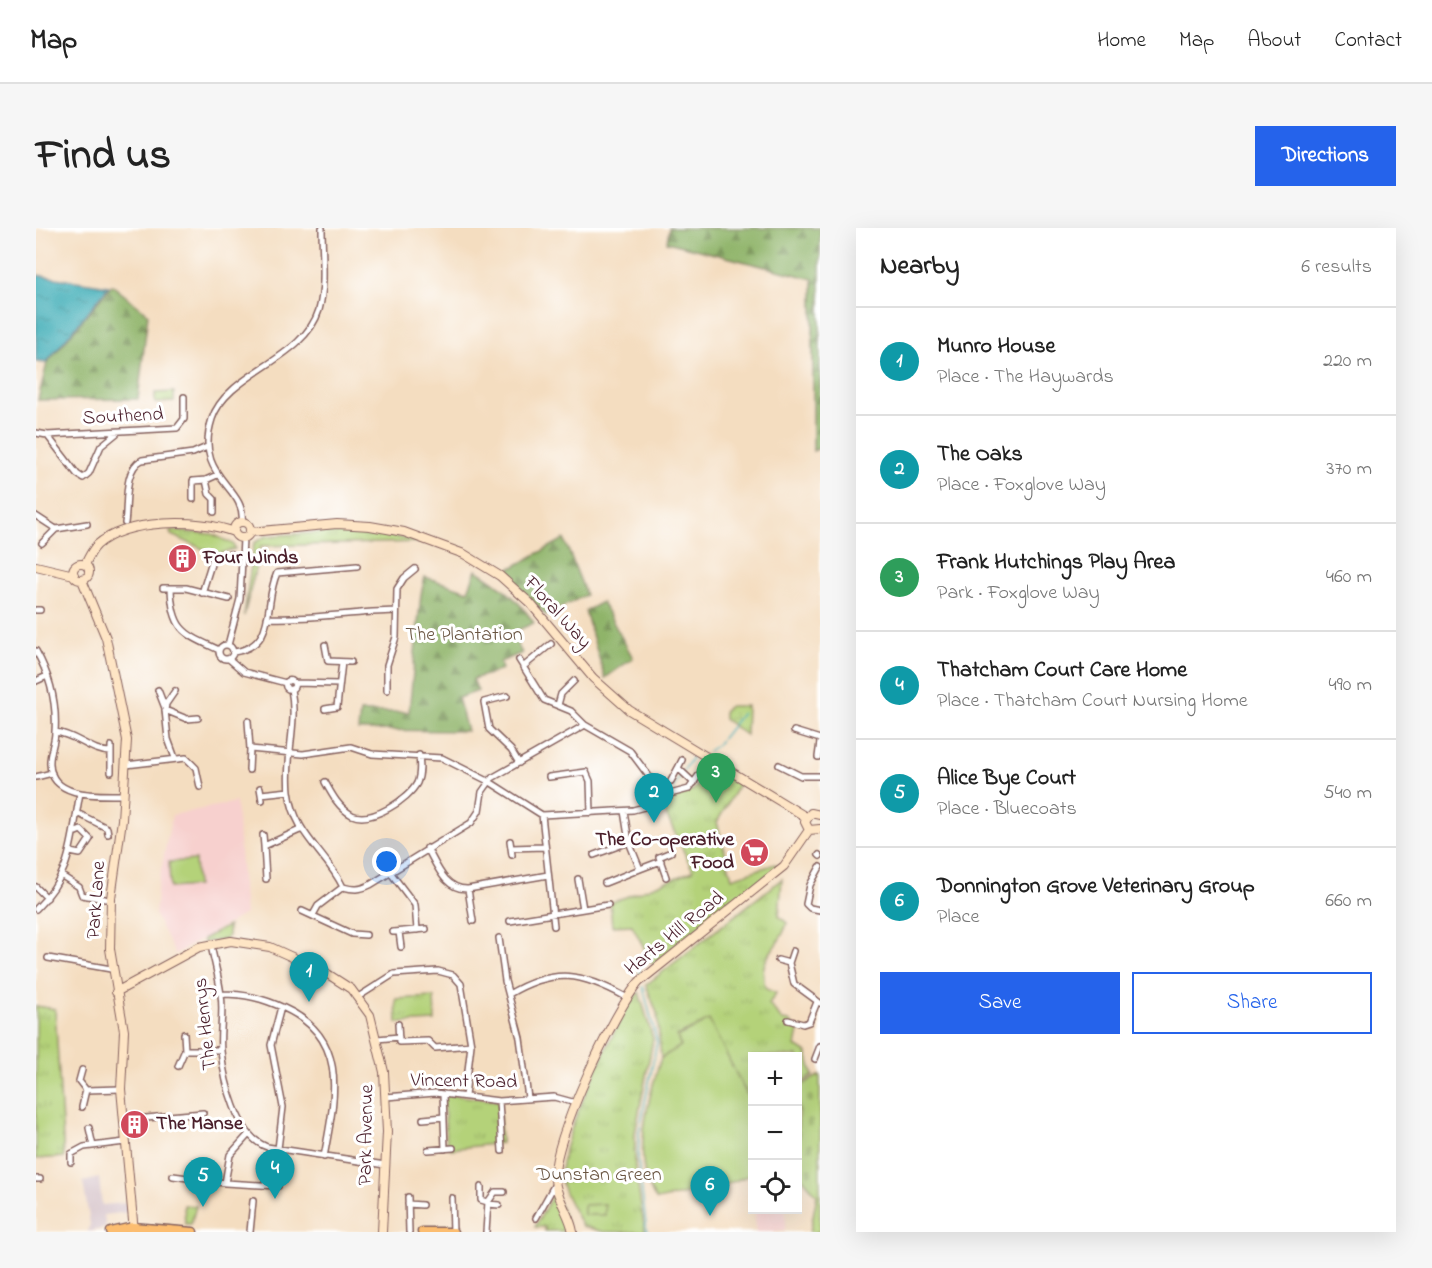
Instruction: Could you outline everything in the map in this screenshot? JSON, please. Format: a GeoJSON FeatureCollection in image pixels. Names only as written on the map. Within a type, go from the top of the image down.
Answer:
{"type":"FeatureCollection","features":[{"type":"Feature","properties":{"kind":"main road"},"geometry":{"type":"LineString","coordinates":[[111,1232],[133,1230],[193,1232]]}},
{"type":"Feature","properties":{"kind":"main road"},"geometry":{"type":"LineString","coordinates":[[422,1232],[453,1232]]}},
{"type":"Feature","properties":{"kind":"street"},"geometry":{"type":"LineString","coordinates":[[242,522],[238,499],[217,475],[207,447],[208,434],[219,404],[226,396],[269,365],[305,333],[314,320],[321,299],[322,228]]}},
{"type":"Feature","properties":{"kind":"street","name":"Southend"},"geometry":{"type":"LineString","coordinates":[[36,433],[47,435],[117,433],[179,427],[184,419],[184,397]]}},
{"type":"Feature","properties":{"kind":"street"},"geometry":{"type":"LineString","coordinates":[[47,435],[77,474],[83,478],[89,473],[103,444],[117,433]]}},
{"type":"Feature","properties":{"kind":"street"},"geometry":{"type":"LineString","coordinates":[[125,523],[130,475],[134,464],[142,460],[193,453],[207,447]]}},
{"type":"Feature","properties":{"kind":"street"},"geometry":{"type":"LineString","coordinates":[[186,481],[206,480],[217,475]]}},
{"type":"Feature","properties":{"kind":"street"},"geometry":{"type":"LineString","coordinates":[[206,480],[209,494],[214,499],[214,512]]}},
{"type":"Feature","properties":{"kind":"street"},"geometry":{"type":"LineString","coordinates":[[193,481],[193,499]]}},
{"type":"Feature","properties":{"kind":"street"},"geometry":{"type":"LineString","coordinates":[[36,516],[56,529]]}},
{"type":"Feature","properties":{"kind":"street"},"geometry":{"type":"LineString","coordinates":[[219,650],[228,645],[240,599],[243,538],[250,532],[249,526],[242,522]]}},
{"type":"Feature","properties":{"kind":"street"},"geometry":{"type":"LineString","coordinates":[[234,532],[236,525],[242,522]]}},
{"type":"Feature","properties":{"kind":"street"},"geometry":{"type":"LineString","coordinates":[[42,543],[56,529],[87,524]]}},
{"type":"Feature","properties":{"kind":"street"},"geometry":{"type":"LineString","coordinates":[[85,565],[93,550],[105,540],[139,527],[193,524],[234,532],[238,538],[243,538]]}},
{"type":"Feature","properties":{"kind":"street","name":"Floral Way"},"geometry":{"type":"LineString","coordinates":[[250,532],[357,524],[404,532],[448,546],[496,573],[515,589],[540,614],[593,678],[629,710],[806,817]]}},
{"type":"Feature","properties":{"kind":"street"},"geometry":{"type":"LineString","coordinates":[[202,593],[213,558],[231,554]]}},
{"type":"Feature","properties":{"kind":"street"},"geometry":{"type":"LineString","coordinates":[[74,576],[76,566],[85,565]]}},
{"type":"Feature","properties":{"kind":"street"},"geometry":{"type":"LineString","coordinates":[[36,566],[82,580],[89,574],[85,565]]}},
{"type":"Feature","properties":{"kind":"street"},"geometry":{"type":"LineString","coordinates":[[230,659],[234,652],[252,648],[258,643],[267,618],[275,575],[279,571],[302,572],[357,566]]}},
{"type":"Feature","properties":{"kind":"street"},"geometry":{"type":"LineString","coordinates":[[387,690],[387,665],[396,637],[397,589],[404,578],[415,569]]}},
{"type":"Feature","properties":{"kind":"street","name":"Park Lane"},"geometry":{"type":"LineString","coordinates":[[82,580],[106,638],[127,740],[124,795],[111,898],[111,969],[124,1042],[121,1089],[133,1230]]}},
{"type":"Feature","properties":{"kind":"street"},"geometry":{"type":"LineString","coordinates":[[163,588],[186,588],[229,599]]}},
{"type":"Feature","properties":{"kind":"street"},"geometry":{"type":"LineString","coordinates":[[171,588],[172,608],[185,632],[195,640],[219,650]]}},
{"type":"Feature","properties":{"kind":"street"},"geometry":{"type":"LineString","coordinates":[[267,618],[298,619],[395,611]]}},
{"type":"Feature","properties":{"kind":"street"},"geometry":{"type":"LineString","coordinates":[[523,667],[551,644]]}},
{"type":"Feature","properties":{"kind":"street"},"geometry":{"type":"LineString","coordinates":[[228,645],[234,652]]}},
{"type":"Feature","properties":{"kind":"street"},"geometry":{"type":"LineString","coordinates":[[325,645],[328,662],[351,662]]}},
{"type":"Feature","properties":{"kind":"street"},"geometry":{"type":"LineString","coordinates":[[219,650],[221,658],[230,659],[244,672],[286,683],[290,680],[295,683],[339,684]]}},
{"type":"Feature","properties":{"kind":"street"},"geometry":{"type":"LineString","coordinates":[[36,651],[54,698],[55,732],[50,762],[52,773],[64,787],[80,793],[124,795]]}},
{"type":"Feature","properties":{"kind":"street"},"geometry":{"type":"LineString","coordinates":[[519,660],[544,700],[576,715],[585,725],[630,751],[660,795],[668,800],[670,794]]}},
{"type":"Feature","properties":{"kind":"street"},"geometry":{"type":"LineString","coordinates":[[325,709],[337,707],[342,662]]}},
{"type":"Feature","properties":{"kind":"street"},"geometry":{"type":"LineString","coordinates":[[36,681],[47,676]]}},
{"type":"Feature","properties":{"kind":"street"},"geometry":{"type":"LineString","coordinates":[[558,705],[561,694],[574,681]]}},
{"type":"Feature","properties":{"kind":"street"},"geometry":{"type":"LineString","coordinates":[[286,683],[287,688],[291,689]]}},
{"type":"Feature","properties":{"kind":"street"},"geometry":{"type":"LineString","coordinates":[[295,683],[291,689],[293,706],[289,791],[302,829],[343,887]]}},
{"type":"Feature","properties":{"kind":"street"},"geometry":{"type":"LineString","coordinates":[[158,690],[165,710]]}},
{"type":"Feature","properties":{"kind":"street"},"geometry":{"type":"LineString","coordinates":[[175,690],[165,710],[167,734],[176,758]]}},
{"type":"Feature","properties":{"kind":"street"},"geometry":{"type":"LineString","coordinates":[[481,695],[489,729],[511,750],[519,763]]}},
{"type":"Feature","properties":{"kind":"street"},"geometry":{"type":"LineString","coordinates":[[484,702],[507,696]]}},
{"type":"Feature","properties":{"kind":"street"},"geometry":{"type":"LineString","coordinates":[[165,710],[176,712],[186,719],[198,718]]}},
{"type":"Feature","properties":{"kind":"street"},"geometry":{"type":"LineString","coordinates":[[248,721],[249,770]]}},
{"type":"Feature","properties":{"kind":"street"},"geometry":{"type":"LineString","coordinates":[[313,915],[318,906],[343,887],[361,889],[474,820],[480,807],[482,792],[502,771],[585,725]]}},
{"type":"Feature","properties":{"kind":"street"},"geometry":{"type":"LineString","coordinates":[[794,731],[820,741],[818,757]]}},
{"type":"Feature","properties":{"kind":"street"},"geometry":{"type":"LineString","coordinates":[[55,732],[75,736],[100,749],[111,749],[111,772]]}},
{"type":"Feature","properties":{"kind":"street"},"geometry":{"type":"LineString","coordinates":[[250,749],[303,754],[351,747],[372,753],[419,755],[449,760],[543,815],[624,811],[648,806],[665,789],[670,794]]}},
{"type":"Feature","properties":{"kind":"street"},"geometry":{"type":"LineString","coordinates":[[325,782],[336,801],[352,815],[371,816],[412,791],[419,779],[419,755]]}},
{"type":"Feature","properties":{"kind":"street"},"geometry":{"type":"LineString","coordinates":[[126,765],[186,758],[191,761],[200,787]]}},
{"type":"Feature","properties":{"kind":"street"},"geometry":{"type":"LineString","coordinates":[[670,794],[684,791],[694,783],[711,758]]}},
{"type":"Feature","properties":{"kind":"street"},"geometry":{"type":"LineString","coordinates":[[671,781],[681,771],[682,760]]}},
{"type":"Feature","properties":{"kind":"street"},"geometry":{"type":"LineString","coordinates":[[779,765],[801,776],[820,776]]}},
{"type":"Feature","properties":{"kind":"street"},"geometry":{"type":"LineString","coordinates":[[557,770],[557,777]]}},
{"type":"Feature","properties":{"kind":"street"},"geometry":{"type":"LineString","coordinates":[[681,771],[694,783]]}},
{"type":"Feature","properties":{"kind":"street"},"geometry":{"type":"LineString","coordinates":[[549,777],[586,772],[590,781],[591,813]]}},
{"type":"Feature","properties":{"kind":"street"},"geometry":{"type":"LineString","coordinates":[[36,777],[52,773]]}},
{"type":"Feature","properties":{"kind":"street"},"geometry":{"type":"LineString","coordinates":[[329,789],[336,785]]}},
{"type":"Feature","properties":{"kind":"street"},"geometry":{"type":"LineString","coordinates":[[261,794],[289,791]]}},
{"type":"Feature","properties":{"kind":"street"},"geometry":{"type":"LineString","coordinates":[[36,909],[47,898],[62,876],[75,832],[80,793]]}},
{"type":"Feature","properties":{"kind":"street"},"geometry":{"type":"LineString","coordinates":[[624,811],[630,842],[640,869]]}},
{"type":"Feature","properties":{"kind":"street"},"geometry":{"type":"LineString","coordinates":[[77,813],[107,828],[108,834]]}},
{"type":"Feature","properties":{"kind":"street"},"geometry":{"type":"LineString","coordinates":[[820,813],[811,813],[806,817],[805,822],[809,830],[820,829]]}},
{"type":"Feature","properties":{"kind":"street"},"geometry":{"type":"LineString","coordinates":[[543,815],[544,847],[554,926]]}},
{"type":"Feature","properties":{"kind":"street"},"geometry":{"type":"LineString","coordinates":[[264,846],[302,829]]}},
{"type":"Feature","properties":{"kind":"street"},"geometry":{"type":"LineString","coordinates":[[70,852],[80,855],[90,840],[90,836],[81,830],[75,832]]}},
{"type":"Feature","properties":{"kind":"street","name":"Harts Hill Road"},"geometry":{"type":"LineString","coordinates":[[536,1218],[555,1184],[559,1158],[576,1103],[626,997],[646,976],[784,866],[809,830]]}},
{"type":"Feature","properties":{"kind":"street"},"geometry":{"type":"LineString","coordinates":[[263,835],[266,879]]}},
{"type":"Feature","properties":{"kind":"street"},"geometry":{"type":"LineString","coordinates":[[510,841],[512,855]]}},
{"type":"Feature","properties":{"kind":"street"},"geometry":{"type":"LineString","coordinates":[[594,855],[630,842]]}},
{"type":"Feature","properties":{"kind":"street"},"geometry":{"type":"LineString","coordinates":[[511,848],[544,847]]}},
{"type":"Feature","properties":{"kind":"street"},"geometry":{"type":"LineString","coordinates":[[427,848],[448,883],[456,888],[468,889],[548,875]]}},
{"type":"Feature","properties":{"kind":"street"},"geometry":{"type":"LineString","coordinates":[[666,877],[659,857],[671,852]]}},
{"type":"Feature","properties":{"kind":"street"},"geometry":{"type":"LineString","coordinates":[[605,883],[661,861]]}},
{"type":"Feature","properties":{"kind":"street"},"geometry":{"type":"LineString","coordinates":[[820,867],[810,885],[806,902],[809,908],[820,910]]}},
{"type":"Feature","properties":{"kind":"street"},"geometry":{"type":"LineString","coordinates":[[390,872],[415,905],[417,930]]}},
{"type":"Feature","properties":{"kind":"street"},"geometry":{"type":"LineString","coordinates":[[62,876],[79,887],[82,895],[105,898]]}},
{"type":"Feature","properties":{"kind":"street"},"geometry":{"type":"LineString","coordinates":[[571,886],[579,882],[583,909]]}},
{"type":"Feature","properties":{"kind":"street"},"geometry":{"type":"LineString","coordinates":[[36,887],[47,898]]}},
{"type":"Feature","properties":{"kind":"street"},"geometry":{"type":"LineString","coordinates":[[468,889],[473,921]]}},
{"type":"Feature","properties":{"kind":"street"},"geometry":{"type":"LineString","coordinates":[[510,921],[609,905]]}},
{"type":"Feature","properties":{"kind":"street"},"geometry":{"type":"LineString","coordinates":[[302,910],[359,936],[366,935]]}},
{"type":"Feature","properties":{"kind":"street"},"geometry":{"type":"LineString","coordinates":[[518,911],[520,919]]}},
{"type":"Feature","properties":{"kind":"street"},"geometry":{"type":"LineString","coordinates":[[401,947],[396,932],[426,929]]}},
{"type":"Feature","properties":{"kind":"street"},"geometry":{"type":"LineString","coordinates":[[359,936],[359,945]]}},
{"type":"Feature","properties":{"kind":"street"},"geometry":{"type":"LineString","coordinates":[[501,941],[528,1098]]}},
{"type":"Feature","properties":{"kind":"street","name":"Park Avenue"},"geometry":{"type":"LineString","coordinates":[[116,992],[187,953],[211,945],[241,942],[270,947],[333,976],[358,997],[370,1015],[377,1039],[386,1097],[382,1232]]}},
{"type":"Feature","properties":{"kind":"street","name":"The Henrys"},"geometry":{"type":"LineString","coordinates":[[211,945],[221,994],[221,1050],[230,1090],[248,1135]]}},
{"type":"Feature","properties":{"kind":"street"},"geometry":{"type":"LineString","coordinates":[[788,1020],[803,1024],[809,1022],[818,1002],[794,984],[789,963],[793,951]]}},
{"type":"Feature","properties":{"kind":"street"},"geometry":{"type":"LineString","coordinates":[[48,958],[111,969]]}},
{"type":"Feature","properties":{"kind":"street"},"geometry":{"type":"LineString","coordinates":[[778,960],[789,963]]}},
{"type":"Feature","properties":{"kind":"street"},"geometry":{"type":"LineString","coordinates":[[358,997],[394,974],[450,973],[461,984],[471,1045],[465,1095]]}},
{"type":"Feature","properties":{"kind":"street"},"geometry":{"type":"LineString","coordinates":[[509,994],[532,982],[567,975],[595,981],[626,997]]}},
{"type":"Feature","properties":{"kind":"street"},"geometry":{"type":"LineString","coordinates":[[786,988],[794,984]]}},
{"type":"Feature","properties":{"kind":"street"},"geometry":{"type":"LineString","coordinates":[[221,994],[250,995],[280,1006],[314,1026],[324,1039],[329,1054],[333,1096],[324,1157]]}},
{"type":"Feature","properties":{"kind":"street"},"geometry":{"type":"LineString","coordinates":[[278,1149],[283,1107],[271,1045],[280,1006]]}},
{"type":"Feature","properties":{"kind":"street"},"geometry":{"type":"LineString","coordinates":[[806,1011],[813,1013]]}},
{"type":"Feature","properties":{"kind":"street"},"geometry":{"type":"LineString","coordinates":[[398,1024],[399,1042],[428,1041],[435,1048],[471,1045]]}},
{"type":"Feature","properties":{"kind":"street"},"geometry":{"type":"LineString","coordinates":[[178,1066],[185,1050],[184,1034]]}},
{"type":"Feature","properties":{"kind":"street"},"geometry":{"type":"LineString","coordinates":[[377,1039],[390,1041],[399,1037]]}},
{"type":"Feature","properties":{"kind":"street"},"geometry":{"type":"LineString","coordinates":[[814,1054],[820,1046]]}},
{"type":"Feature","properties":{"kind":"street"},"geometry":{"type":"LineString","coordinates":[[185,1050],[221,1050]]}},
{"type":"Feature","properties":{"kind":"street"},"geometry":{"type":"LineString","coordinates":[[79,1081],[82,1070]]}},
{"type":"Feature","properties":{"kind":"street"},"geometry":{"type":"LineString","coordinates":[[72,1081],[79,1081]]}},
{"type":"Feature","properties":{"kind":"street"},"geometry":{"type":"LineString","coordinates":[[79,1081],[86,1090]]}},
{"type":"Feature","properties":{"kind":"street"},"geometry":{"type":"LineString","coordinates":[[86,1090],[121,1089]]}},
{"type":"Feature","properties":{"kind":"street"},"geometry":{"type":"LineString","coordinates":[[82,1107],[86,1090]]}},
{"type":"Feature","properties":{"kind":"street"},"geometry":{"type":"LineString","coordinates":[[443,1094],[445,1149]]}},
{"type":"Feature","properties":{"kind":"street","name":"Vincent Road"},"geometry":{"type":"LineString","coordinates":[[386,1097],[443,1094],[499,1101],[559,1097],[576,1103]]}},
{"type":"Feature","properties":{"kind":"street"},"geometry":{"type":"LineString","coordinates":[[499,1101],[502,1151]]}},
{"type":"Feature","properties":{"kind":"street"},"geometry":{"type":"LineString","coordinates":[[123,1120],[204,1113]]}},
{"type":"Feature","properties":{"kind":"street"},"geometry":{"type":"LineString","coordinates":[[423,1119],[444,1117]]}},
{"type":"Feature","properties":{"kind":"street"},"geometry":{"type":"LineString","coordinates":[[89,1128],[93,1146]]}},
{"type":"Feature","properties":{"kind":"street"},"geometry":{"type":"LineString","coordinates":[[225,1183],[229,1157],[248,1135],[258,1144],[278,1149],[385,1165]]}},
{"type":"Feature","properties":{"kind":"street"},"geometry":{"type":"LineString","coordinates":[[429,1141],[429,1150],[453,1148]]}},
{"type":"Feature","properties":{"kind":"street"},"geometry":{"type":"LineString","coordinates":[[71,1162],[74,1151],[126,1142]]}},
{"type":"Feature","properties":{"kind":"street"},"geometry":{"type":"LineString","coordinates":[[493,1145],[501,1144]]}},
{"type":"Feature","properties":{"kind":"street"},"geometry":{"type":"LineString","coordinates":[[173,1176],[225,1183],[278,1186]]}},
{"type":"Feature","properties":{"kind":"street"},"geometry":{"type":"LineString","coordinates":[[555,1184],[573,1232]]}},
{"type":"Feature","properties":{"kind":"street"},"geometry":{"type":"LineString","coordinates":[[481,1186],[481,1200],[499,1205]]}},
{"type":"Feature","properties":{"kind":"street"},"geometry":{"type":"LineString","coordinates":[[486,1232],[488,1203],[495,1192],[504,1192]]}},
{"type":"Feature","properties":{"kind":"street"},"geometry":{"type":"LineString","coordinates":[[452,1198],[453,1232]]}},
{"type":"Feature","properties":{"kind":"street"},"geometry":{"type":"LineString","coordinates":[[250,1232],[253,1201]]}},
{"type":"Feature","properties":{"kind":"street"},"geometry":{"type":"LineString","coordinates":[[409,1232],[408,1201],[422,1205]]}},
{"type":"Feature","properties":{"kind":"street"},"geometry":{"type":"LineString","coordinates":[[444,1206],[452,1206]]}},
{"type":"Feature","properties":{"kind":"shaded area"},"geometry":{"type":"Polygon","coordinates":[[[236,802],[245,914],[175,954],[155,915],[157,891],[172,815],[236,802]]]}},
{"type":"Feature","properties":{"kind":"shaded area"},"geometry":{"type":"Polygon","coordinates":[[[99,1178],[102,1205],[127,1203],[128,1212],[104,1215],[106,1228],[88,1232],[90,1224],[83,1182],[99,1178]]]}},
{"type":"Feature","properties":{"kind":"shaded area"},"geometry":{"type":"Polygon","coordinates":[[[755,1214],[786,1214],[785,1230],[756,1232],[755,1214]]]}},
{"type":"Feature","properties":{"kind":"green space"},"geometry":{"type":"Polygon","coordinates":[[[669,228],[820,228],[820,448],[813,451],[813,279],[667,242],[669,228]]]}},
{"type":"Feature","properties":{"kind":"green space"},"geometry":{"type":"Polygon","coordinates":[[[112,285],[148,314],[138,399],[38,400],[47,363],[112,285]]]}},
{"type":"Feature","properties":{"kind":"green space"},"geometry":{"type":"Polygon","coordinates":[[[174,392],[174,402],[155,403],[155,393],[174,392]]]}},
{"type":"Feature","properties":{"kind":"green space"},"geometry":{"type":"Polygon","coordinates":[[[170,531],[212,534],[233,544],[235,549],[209,556],[208,551],[171,535],[170,531]]]}},
{"type":"Feature","properties":{"kind":"green space"},"geometry":{"type":"Polygon","coordinates":[[[342,531],[371,532],[423,542],[261,546],[244,616],[254,543],[266,536],[342,531]]]}},
{"type":"Feature","properties":{"kind":"green space"},"geometry":{"type":"Polygon","coordinates":[[[564,539],[586,595],[546,615],[504,572],[564,539]]]}},
{"type":"Feature","properties":{"kind":"green space","name":"The Plantation"},"geometry":{"type":"Polygon","coordinates":[[[476,570],[508,593],[534,623],[511,633],[522,653],[500,662],[502,670],[473,679],[478,691],[458,698],[467,731],[358,730],[360,712],[409,712],[421,594],[425,577],[468,591],[476,570]]]}},
{"type":"Feature","properties":{"kind":"green space"},"geometry":{"type":"Polygon","coordinates":[[[602,602],[633,658],[605,678],[585,611],[602,602]]]}},
{"type":"Feature","properties":{"kind":"green space"},"geometry":{"type":"Polygon","coordinates":[[[730,706],[747,706],[746,735],[724,719],[724,710],[730,706]]]}},
{"type":"Feature","properties":{"kind":"green space"},"geometry":{"type":"Polygon","coordinates":[[[714,769],[739,784],[717,822],[732,878],[775,864],[778,867],[653,965],[632,925],[612,926],[610,903],[693,871],[661,804],[692,791],[714,769]]]}},
{"type":"Feature","properties":{"kind":"green space"},"geometry":{"type":"Polygon","coordinates":[[[195,860],[197,886],[170,888],[169,862],[195,860]]]}},
{"type":"Feature","properties":{"kind":"green space"},"geometry":{"type":"Polygon","coordinates":[[[782,879],[779,916],[787,923],[784,932],[766,960],[763,978],[766,989],[776,993],[769,1004],[782,1020],[789,1021],[799,1031],[796,1046],[807,1053],[813,1076],[802,1083],[802,1052],[748,1052],[748,1097],[709,1021],[677,1036],[681,1046],[661,1058],[657,1013],[646,985],[782,879]]]}},
{"type":"Feature","properties":{"kind":"green space"},"geometry":{"type":"Polygon","coordinates":[[[228,926],[228,936],[225,939],[204,943],[203,939],[228,926]]]}},
{"type":"Feature","properties":{"kind":"green space","name":"Dunstan Green"},"geometry":{"type":"Polygon","coordinates":[[[639,992],[653,1039],[635,1133],[635,1167],[645,1232],[604,1232],[582,1226],[562,1186],[562,1163],[567,1142],[586,1092],[628,1004],[639,992]]]}},
{"type":"Feature","properties":{"kind":"green space"},"geometry":{"type":"Polygon","coordinates":[[[434,997],[435,1021],[397,1023],[396,999],[434,997]]]}},
{"type":"Feature","properties":{"kind":"green space"},"geometry":{"type":"Polygon","coordinates":[[[36,1006],[55,1009],[64,1157],[36,1159],[36,1006]]]}},
{"type":"Feature","properties":{"kind":"green space"},"geometry":{"type":"Polygon","coordinates":[[[709,1020],[748,1097],[748,1176],[720,1187],[657,1200],[644,1170],[644,1131],[651,1091],[661,1058],[681,1046],[677,1037],[709,1020]]]}},
{"type":"Feature","properties":{"kind":"green space"},"geometry":{"type":"Polygon","coordinates":[[[820,1075],[820,1232],[810,1232],[817,1195],[802,1178],[802,1085],[820,1075]]]}},
{"type":"Feature","properties":{"kind":"green space"},"geometry":{"type":"Polygon","coordinates":[[[443,1094],[499,1101],[501,1143],[451,1149],[447,1145],[443,1094]]]}},
{"type":"Feature","properties":{"kind":"green space"},"geometry":{"type":"Polygon","coordinates":[[[554,1192],[567,1223],[564,1231],[545,1231],[545,1227],[535,1227],[554,1192]]]}},
{"type":"Feature","properties":{"kind":"green space"},"geometry":{"type":"Polygon","coordinates":[[[605,1204],[605,1215],[584,1215],[584,1205],[605,1204]]]}},
{"type":"Feature","properties":{"kind":"green space"},"geometry":{"type":"Polygon","coordinates":[[[184,1205],[196,1206],[191,1224],[185,1224],[184,1205]]]}},
{"type":"Feature","properties":{"kind":"water"},"geometry":{"type":"Polygon","coordinates":[[[36,275],[109,286],[46,363],[36,362],[36,275]]]}},
{"type":"Feature","properties":{"kind":"waterway"},"geometry":{"type":"LineString","coordinates":[[708,751],[717,745],[742,713]]}},
{"type":"Feature","properties":{"kind":"waterway"},"geometry":{"type":"LineString","coordinates":[[673,788],[693,756]]}},
{"type":"Feature","properties":{"kind":"waterway"},"geometry":{"type":"LineString","coordinates":[[638,966],[641,976]]}},
{"type":"Feature","properties":{"kind":"waterway"},"geometry":{"type":"LineString","coordinates":[[643,987],[657,1042],[639,1132],[638,1161],[647,1232]]}},
{"type":"Feature","properties":{"kind":"place","name":"Four Winds"},"geometry":{"type":"Point","coordinates":[182,558]}},
{"type":"Feature","properties":{"kind":"place","name":"Frank Hutchings Play Area"},"geometry":{"type":"Point","coordinates":[716,803]}},
{"type":"Feature","properties":{"kind":"place","name":"The Oaks"},"geometry":{"type":"Point","coordinates":[654,823]}},
{"type":"Feature","properties":{"kind":"place","name":"The Co-operative Food"},"geometry":{"type":"Point","coordinates":[755,852]}},
{"type":"Feature","properties":{"kind":"place","name":"Munro House"},"geometry":{"type":"Point","coordinates":[309,1002]}},
{"type":"Feature","properties":{"kind":"place","name":"The Manse"},"geometry":{"type":"Point","coordinates":[135,1124]}},
{"type":"Feature","properties":{"kind":"place","name":"Thatcham Court Care Home"},"geometry":{"type":"Point","coordinates":[275,1199]}},
{"type":"Feature","properties":{"kind":"place","name":"Alice Bye Court"},"geometry":{"type":"Point","coordinates":[203,1207]}},
{"type":"Feature","properties":{"kind":"place","name":"Donnington Grove Veterinary Group"},"geometry":{"type":"Point","coordinates":[710,1216]}}]}
